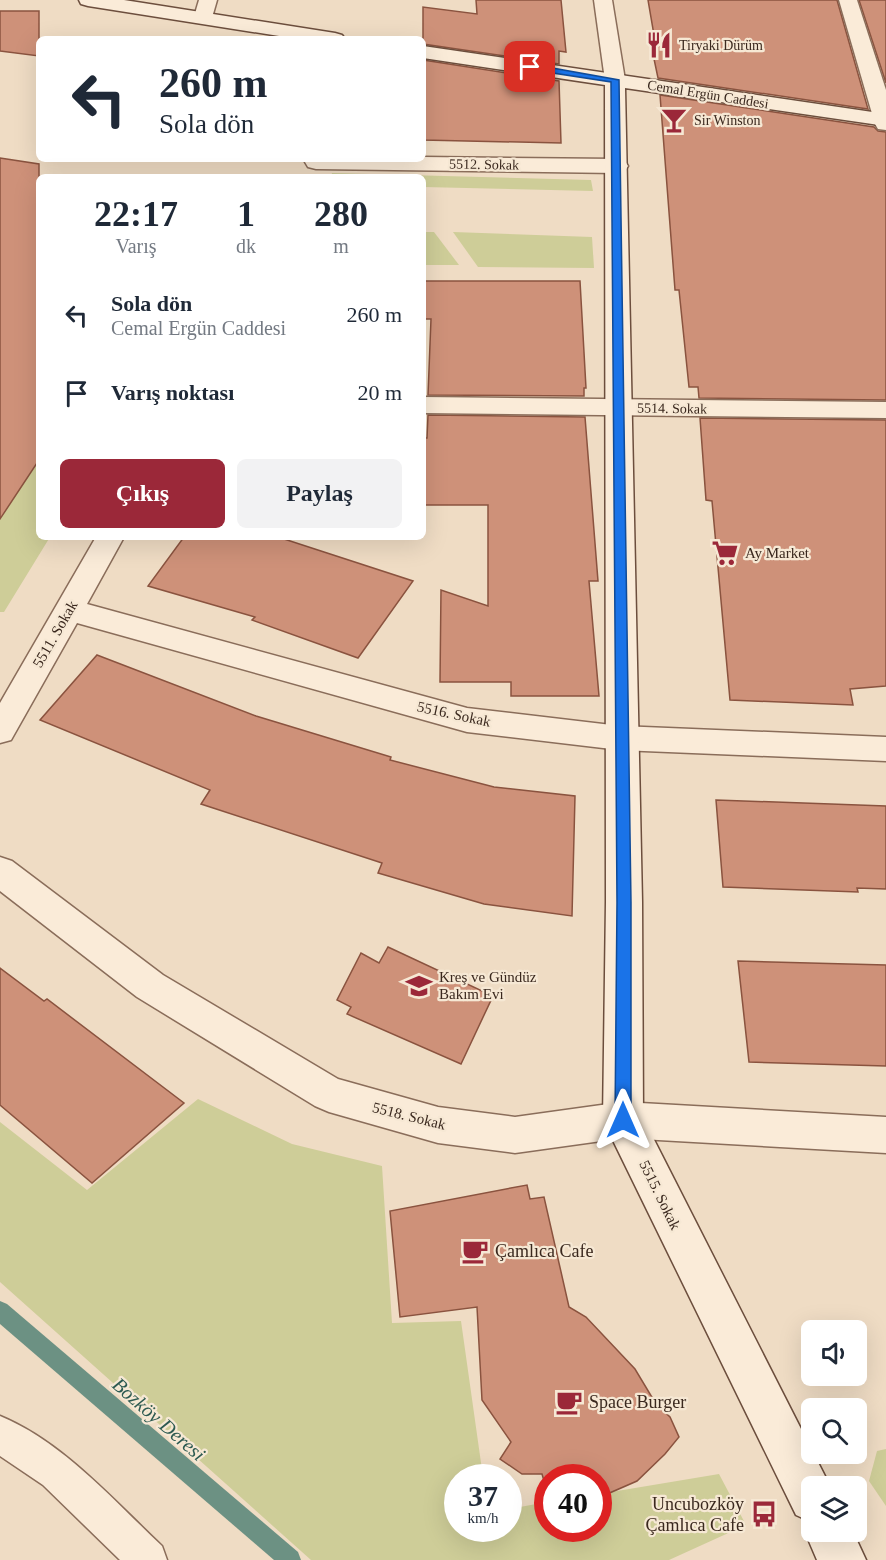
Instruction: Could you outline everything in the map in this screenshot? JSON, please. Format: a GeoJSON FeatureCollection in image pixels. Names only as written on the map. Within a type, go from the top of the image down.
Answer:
{"type":"FeatureCollection","features":[{"type":"Feature","properties":{"kind":"street"},"geometry":{"type":"LineString","coordinates":[[88,0],[206,9],[321,36]]}},
{"type":"Feature","properties":{"kind":"street","name":"5515. Sokak"},"geometry":{"type":"LineString","coordinates":[[603,0],[615,80],[617,166],[620,738],[624,902],[623,1120],[801,1478]]}},
{"type":"Feature","properties":{"kind":"street"},"geometry":{"type":"LineString","coordinates":[[848,0],[886,121]]}},
{"type":"Feature","properties":{"kind":"street","name":"Cemal Ergün Caddesi"},"geometry":{"type":"LineString","coordinates":[[426,52],[886,121]]}},
{"type":"Feature","properties":{"kind":"street","name":"5512. Sokak"},"geometry":{"type":"LineString","coordinates":[[313,166],[617,166]]}},
{"type":"Feature","properties":{"kind":"street","name":"5514. Sokak"},"geometry":{"type":"LineString","coordinates":[[426,405],[886,410]]}},
{"type":"Feature","properties":{"kind":"street","name":"5511. Sokak"},"geometry":{"type":"LineString","coordinates":[[0,731],[108,540]]}},
{"type":"Feature","properties":{"kind":"street","name":"5516. Sokak"},"geometry":{"type":"LineString","coordinates":[[69,610],[467,720],[620,738],[886,749]]}},
{"type":"Feature","properties":{"kind":"street","name":"5518. Sokak"},"geometry":{"type":"LineString","coordinates":[[0,871],[150,986],[329,1094],[438,1125],[516,1135],[623,1120],[886,1135]]}},
{"type":"Feature","properties":{"kind":"street"},"geometry":{"type":"LineString","coordinates":[[833,1542],[842,1560]]}},
{"type":"Feature","properties":{"kind":"lane"},"geometry":{"type":"LineString","coordinates":[[0,1434],[56,1472],[148,1560]]}},
{"type":"Feature","properties":{"kind":"shaded area"},"geometry":{"type":"Polygon","coordinates":[[[426,176],[591,180],[593,191],[426,187],[426,176]]]}},
{"type":"Feature","properties":{"kind":"shaded area"},"geometry":{"type":"Polygon","coordinates":[[[426,232],[434,232],[459,265],[426,265],[426,232]]]}},
{"type":"Feature","properties":{"kind":"shaded area"},"geometry":{"type":"Polygon","coordinates":[[[453,232],[592,237],[594,268],[478,267],[453,232]]]}},
{"type":"Feature","properties":{"kind":"shaded area"},"geometry":{"type":"Polygon","coordinates":[[[36,427],[36,540],[48,540],[4,612],[0,612],[0,481],[36,427]]]}},
{"type":"Feature","properties":{"kind":"shaded area"},"geometry":{"type":"Polygon","coordinates":[[[198,1099],[292,1144],[382,1166],[392,1323],[461,1321],[481,1464],[444,1464],[444,1542],[522,1542],[522,1507],[534,1504],[534,1542],[612,1542],[612,1492],[719,1474],[746,1525],[669,1560],[311,1560],[0,1282],[0,1122],[87,1190],[198,1099]]]}},
{"type":"Feature","properties":{"kind":"shaded area"},"geometry":{"type":"Polygon","coordinates":[[[886,1449],[886,1506],[869,1481],[877,1451],[886,1449]]]}},
{"type":"Feature","properties":{"kind":"building"},"geometry":{"type":"Polygon","coordinates":[[[476,0],[561,0],[566,52],[559,51],[559,64],[426,44],[426,36],[423,36],[423,7],[477,14],[476,0]]]}},
{"type":"Feature","properties":{"kind":"building"},"geometry":{"type":"Polygon","coordinates":[[[648,0],[837,0],[868,109],[658,78],[649,35],[654,35],[648,0]]]}},
{"type":"Feature","properties":{"kind":"building"},"geometry":{"type":"Polygon","coordinates":[[[859,0],[886,0],[886,83],[859,0]]]}},
{"type":"Feature","properties":{"kind":"building"},"geometry":{"type":"Polygon","coordinates":[[[0,11],[39,11],[36,56],[0,51],[0,11]]]}},
{"type":"Feature","properties":{"kind":"building"},"geometry":{"type":"Polygon","coordinates":[[[426,60],[559,81],[561,143],[426,140],[426,60]]]}},
{"type":"Feature","properties":{"kind":"building"},"geometry":{"type":"Polygon","coordinates":[[[660,95],[874,127],[878,131],[886,132],[886,400],[699,398],[698,387],[689,387],[679,290],[675,290],[660,95]]]}},
{"type":"Feature","properties":{"kind":"building"},"geometry":{"type":"Polygon","coordinates":[[[0,158],[39,164],[39,174],[36,174],[36,465],[0,519],[0,158]]]}},
{"type":"Feature","properties":{"kind":"building"},"geometry":{"type":"Polygon","coordinates":[[[426,281],[580,281],[586,388],[584,388],[584,396],[428,395],[431,319],[426,319],[426,281]]]}},
{"type":"Feature","properties":{"kind":"building"},"geometry":{"type":"Polygon","coordinates":[[[428,415],[585,417],[598,581],[589,581],[599,696],[511,696],[511,682],[440,682],[441,590],[488,606],[488,505],[426,505],[428,415]]]}},
{"type":"Feature","properties":{"kind":"building"},"geometry":{"type":"Polygon","coordinates":[[[700,418],[886,420],[886,686],[850,689],[853,705],[730,700],[712,501],[706,500],[700,418]]]}},
{"type":"Feature","properties":{"kind":"building"},"geometry":{"type":"Polygon","coordinates":[[[182,540],[287,540],[413,581],[358,658],[252,620],[255,617],[148,586],[182,540]]]}},
{"type":"Feature","properties":{"kind":"building"},"geometry":{"type":"Polygon","coordinates":[[[97,655],[256,716],[391,757],[390,760],[494,787],[575,796],[572,916],[484,904],[378,873],[382,863],[201,804],[210,790],[40,720],[97,655]]]}},
{"type":"Feature","properties":{"kind":"building"},"geometry":{"type":"Polygon","coordinates":[[[716,800],[886,806],[886,889],[857,888],[858,892],[723,887],[716,800]]]}},
{"type":"Feature","properties":{"kind":"building"},"geometry":{"type":"Polygon","coordinates":[[[388,947],[493,996],[461,1064],[347,1014],[351,1007],[337,1000],[361,953],[379,963],[388,947]]]}},
{"type":"Feature","properties":{"kind":"building"},"geometry":{"type":"Polygon","coordinates":[[[738,961],[886,965],[886,1066],[749,1062],[738,961]]]}},
{"type":"Feature","properties":{"kind":"building"},"geometry":{"type":"Polygon","coordinates":[[[0,968],[44,1001],[47,999],[184,1103],[92,1183],[0,1105],[0,968]]]}},
{"type":"Feature","properties":{"kind":"building"},"geometry":{"type":"Polygon","coordinates":[[[527,1185],[530,1199],[544,1197],[569,1307],[586,1317],[635,1369],[656,1404],[670,1417],[679,1437],[665,1454],[637,1481],[612,1492],[612,1464],[534,1464],[534,1474],[522,1474],[522,1464],[507,1464],[500,1459],[511,1442],[482,1400],[477,1307],[400,1317],[390,1211],[527,1185]]]}},
{"type":"Feature","properties":{"kind":"waterway","name":"Bozköy Deresi"},"geometry":{"type":"LineString","coordinates":[[0,1311],[290,1560]]}},
{"type":"Feature","properties":{"kind":"place","name":"Tiryaki Dürüm"},"geometry":{"type":"Point","coordinates":[659,45]}},
{"type":"Feature","properties":{"kind":"place","name":"Sir Winston"},"geometry":{"type":"Point","coordinates":[674,120]}},
{"type":"Feature","properties":{"kind":"place","name":"Ay Market"},"geometry":{"type":"Point","coordinates":[725,553]}},
{"type":"Feature","properties":{"kind":"place","name":"Kreş ve Gündüz Bakım Evi"},"geometry":{"type":"Point","coordinates":[419,986]}},
{"type":"Feature","properties":{"kind":"place","name":"Çamlıca Cafe"},"geometry":{"type":"Point","coordinates":[475,1251]}},
{"type":"Feature","properties":{"kind":"place","name":"Space Burger"},"geometry":{"type":"Point","coordinates":[569,1402]}},
{"type":"Feature","properties":{"kind":"place","name":"Uncubozköy Çamlıca Cafe"},"geometry":{"type":"Point","coordinates":[764,1514]}},
{"type":"Feature","properties":{"kind":"route"},"geometry":{"type":"LineString","coordinates":[[530,67],[615,80],[620,738],[624,902],[623,1120]]}}]}
